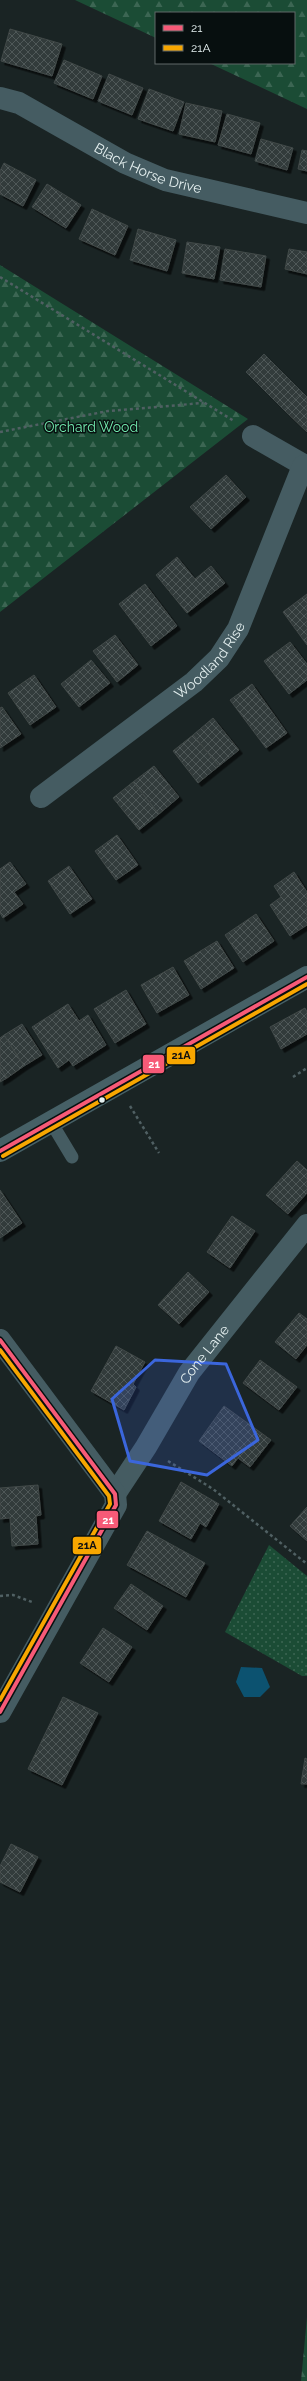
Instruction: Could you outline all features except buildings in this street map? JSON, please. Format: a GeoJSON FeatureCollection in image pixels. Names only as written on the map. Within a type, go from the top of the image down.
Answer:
{"type":"FeatureCollection","features":[{"type":"Feature","properties":{"kind":"main road"},"geometry":{"type":"LineString","coordinates":[[0,1151],[307,977]]}},
{"type":"Feature","properties":{"kind":"street","name":"Black Horse Drive"},"geometry":{"type":"LineString","coordinates":[[0,98],[19,103],[126,163],[165,180],[307,213]]}},
{"type":"Feature","properties":{"kind":"street"},"geometry":{"type":"LineString","coordinates":[[253,436],[305,466]]}},
{"type":"Feature","properties":{"kind":"street","name":"Woodland Rise"},"geometry":{"type":"LineString","coordinates":[[41,797],[194,682],[219,658],[238,629],[305,466]]}},
{"type":"Feature","properties":{"kind":"street","name":"Cone Lane"},"geometry":{"type":"LineString","coordinates":[[0,1712],[116,1505],[115,1494],[146,1447],[189,1373],[307,1225]]}},
{"type":"Feature","properties":{"kind":"street"},"geometry":{"type":"LineString","coordinates":[[0,1340],[115,1494]]}},
{"type":"Feature","properties":{"kind":"lane"},"geometry":{"type":"LineString","coordinates":[[51,1122],[72,1158]]}},
{"type":"Feature","properties":{"kind":"path"},"geometry":{"type":"LineString","coordinates":[[0,277],[204,403],[253,436]]}},
{"type":"Feature","properties":{"kind":"path"},"geometry":{"type":"LineString","coordinates":[[0,432],[108,411],[204,403]]}},
{"type":"Feature","properties":{"kind":"path"},"geometry":{"type":"LineString","coordinates":[[293,1077],[307,1068]]}},
{"type":"Feature","properties":{"kind":"path"},"geometry":{"type":"LineString","coordinates":[[116,1085],[159,1153]]}},
{"type":"Feature","properties":{"kind":"path"},"geometry":{"type":"LineString","coordinates":[[146,1447],[213,1489],[307,1564]]}},
{"type":"Feature","properties":{"kind":"path"},"geometry":{"type":"LineString","coordinates":[[0,1596],[13,1595],[31,1602],[54,1616]]}},
{"type":"Feature","properties":{"kind":"highlighted area"},"geometry":{"type":"Polygon","coordinates":[[[155,1360],[226,1364],[258,1440],[207,1475],[130,1461],[112,1399],[155,1360]]]}},
{"type":"Feature","properties":{"kind":"green space"},"geometry":{"type":"Polygon","coordinates":[[[75,0],[307,0],[307,109],[211,64],[295,64],[295,12],[155,12],[155,38],[75,0]]]}},
{"type":"Feature","properties":{"kind":"green space","name":"Orchard Wood"},"geometry":{"type":"Polygon","coordinates":[[[0,265],[248,419],[0,612],[0,265]]]}},
{"type":"Feature","properties":{"kind":"green space"},"geometry":{"type":"Polygon","coordinates":[[[269,1545],[307,1576],[307,1676],[302,1676],[225,1632],[269,1545]]]}},
{"type":"Feature","properties":{"kind":"green space"},"geometry":{"type":"Polygon","coordinates":[[[307,2317],[307,2381],[301,2381],[307,2317]]]}},
{"type":"Feature","properties":{"kind":"water"},"geometry":{"type":"Polygon","coordinates":[[[241,1667],[262,1668],[270,1687],[260,1697],[244,1697],[236,1682],[241,1667]]]}},
{"type":"Feature","properties":{"kind":"transit line","name":"21"},"geometry":{"type":"LineString","coordinates":[[0,1151],[307,977]]}},
{"type":"Feature","properties":{"kind":"transit line","name":"21A"},"geometry":{"type":"LineString","coordinates":[[3,1156],[307,984]]}},
{"type":"Feature","properties":{"kind":"transit line","name":"21"},"geometry":{"type":"LineString","coordinates":[[0,1340],[115,1494],[116,1505],[0,1712]]}},
{"type":"Feature","properties":{"kind":"transit line","name":"21A"},"geometry":{"type":"LineString","coordinates":[[0,1350],[109,1496],[110,1504],[0,1700]]}}]}
